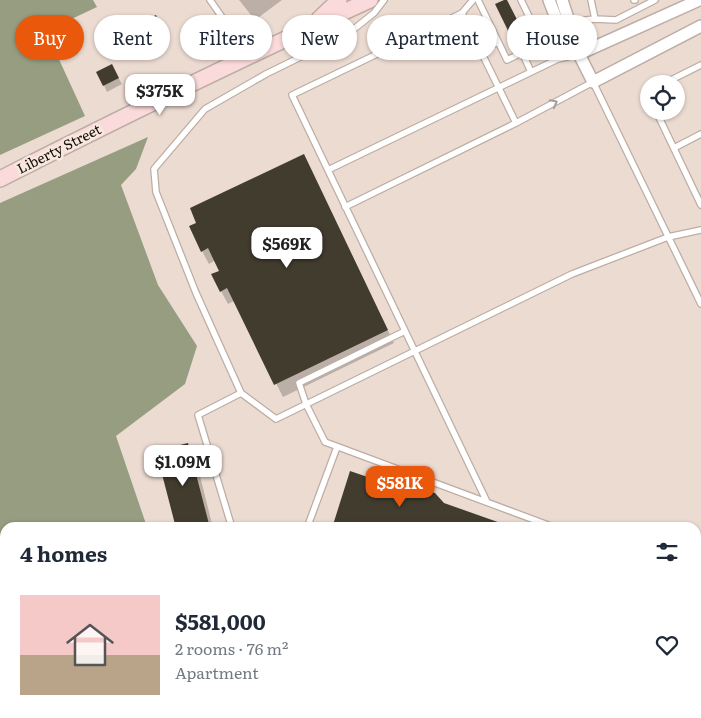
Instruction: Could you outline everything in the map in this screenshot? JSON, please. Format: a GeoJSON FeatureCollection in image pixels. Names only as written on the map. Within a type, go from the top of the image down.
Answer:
{"type":"FeatureCollection","features":[{"type":"Feature","properties":{"kind":"main road","name":"Liberty Street"},"geometry":{"type":"LineString","coordinates":[[322,15],[339,0]]}},
{"type":"Feature","properties":{"kind":"main road","name":"Liberty Street"},"geometry":{"type":"LineString","coordinates":[[337,15],[370,0]]}},
{"type":"Feature","properties":{"kind":"main road","name":"Liberty Street"},"geometry":{"type":"LineString","coordinates":[[0,179],[282,41]]}},
{"type":"Feature","properties":{"kind":"street"},"geometry":{"type":"LineString","coordinates":[[549,0],[559,15]]}},
{"type":"Feature","properties":{"kind":"street"},"geometry":{"type":"LineString","coordinates":[[562,0],[564,15]]}},
{"type":"Feature","properties":{"kind":"street"},"geometry":{"type":"LineString","coordinates":[[597,46],[699,0]]}},
{"type":"Feature","properties":{"kind":"street"},"geometry":{"type":"LineString","coordinates":[[582,60],[593,82],[701,26]]}},
{"type":"Feature","properties":{"kind":"lane"},"geometry":{"type":"LineString","coordinates":[[210,0],[220,15]]}},
{"type":"Feature","properties":{"kind":"lane"},"geometry":{"type":"LineString","coordinates":[[384,0],[374,13],[349,33],[266,74],[205,109],[154,169],[156,192],[196,293],[241,393],[276,420],[572,274],[668,237],[701,230]]}},
{"type":"Feature","properties":{"kind":"lane"},"geometry":{"type":"LineString","coordinates":[[474,0],[462,13],[292,95],[487,502]]}},
{"type":"Feature","properties":{"kind":"lane"},"geometry":{"type":"LineString","coordinates":[[478,0],[507,60]]}},
{"type":"Feature","properties":{"kind":"lane"},"geometry":{"type":"LineString","coordinates":[[521,0],[528,15]]}},
{"type":"Feature","properties":{"kind":"lane"},"geometry":{"type":"LineString","coordinates":[[591,0],[594,15]]}},
{"type":"Feature","properties":{"kind":"lane"},"geometry":{"type":"LineString","coordinates":[[597,19],[616,20],[655,0]]}},
{"type":"Feature","properties":{"kind":"lane"},"geometry":{"type":"LineString","coordinates":[[486,60],[516,123]]}},
{"type":"Feature","properties":{"kind":"lane"},"geometry":{"type":"LineString","coordinates":[[526,60],[531,72]]}},
{"type":"Feature","properties":{"kind":"lane"},"geometry":{"type":"LineString","coordinates":[[328,170],[556,60]]}},
{"type":"Feature","properties":{"kind":"lane"},"geometry":{"type":"LineString","coordinates":[[681,75],[701,65]]}},
{"type":"Feature","properties":{"kind":"lane"},"geometry":{"type":"LineString","coordinates":[[345,207],[516,123],[593,82],[701,304]]}},
{"type":"Feature","properties":{"kind":"lane"},"geometry":{"type":"LineString","coordinates":[[660,120],[701,205]]}},
{"type":"Feature","properties":{"kind":"lane"},"geometry":{"type":"LineString","coordinates":[[674,148],[701,134]]}},
{"type":"Feature","properties":{"kind":"lane"},"geometry":{"type":"LineString","coordinates":[[405,331],[299,383],[306,404],[325,442],[540,522]]}},
{"type":"Feature","properties":{"kind":"lane"},"geometry":{"type":"LineString","coordinates":[[230,522],[198,415],[241,393]]}},
{"type":"Feature","properties":{"kind":"lane"},"geometry":{"type":"LineString","coordinates":[[309,522],[337,447]]}},
{"type":"Feature","properties":{"kind":"green space"},"geometry":{"type":"Polygon","coordinates":[[[0,0],[93,0],[97,7],[80,15],[15,15],[15,60],[59,60],[85,116],[0,155],[0,0]]]}},
{"type":"Feature","properties":{"kind":"green space"},"geometry":{"type":"Polygon","coordinates":[[[148,137],[136,169],[121,185],[158,285],[197,346],[185,384],[116,436],[145,522],[0,522],[0,203],[148,137]]]}},
{"type":"Feature","properties":{"kind":"building"},"geometry":{"type":"Polygon","coordinates":[[[507,0],[515,15],[507,15],[507,29],[495,4],[507,0]]]}},
{"type":"Feature","properties":{"kind":"building"},"geometry":{"type":"Polygon","coordinates":[[[112,64],[119,78],[103,86],[96,72],[112,64]]]}},
{"type":"Feature","properties":{"kind":"building"},"geometry":{"type":"Polygon","coordinates":[[[304,154],[388,330],[274,385],[227,288],[220,292],[211,274],[219,271],[208,248],[201,252],[189,226],[196,223],[190,208],[304,154]]]}},
{"type":"Feature","properties":{"kind":"building"},"geometry":{"type":"Polygon","coordinates":[[[188,443],[208,522],[174,522],[156,451],[188,443]]]}},
{"type":"Feature","properties":{"kind":"building"},"geometry":{"type":"Polygon","coordinates":[[[350,471],[403,489],[413,485],[435,493],[444,503],[498,522],[334,522],[350,471]]]}}]}
